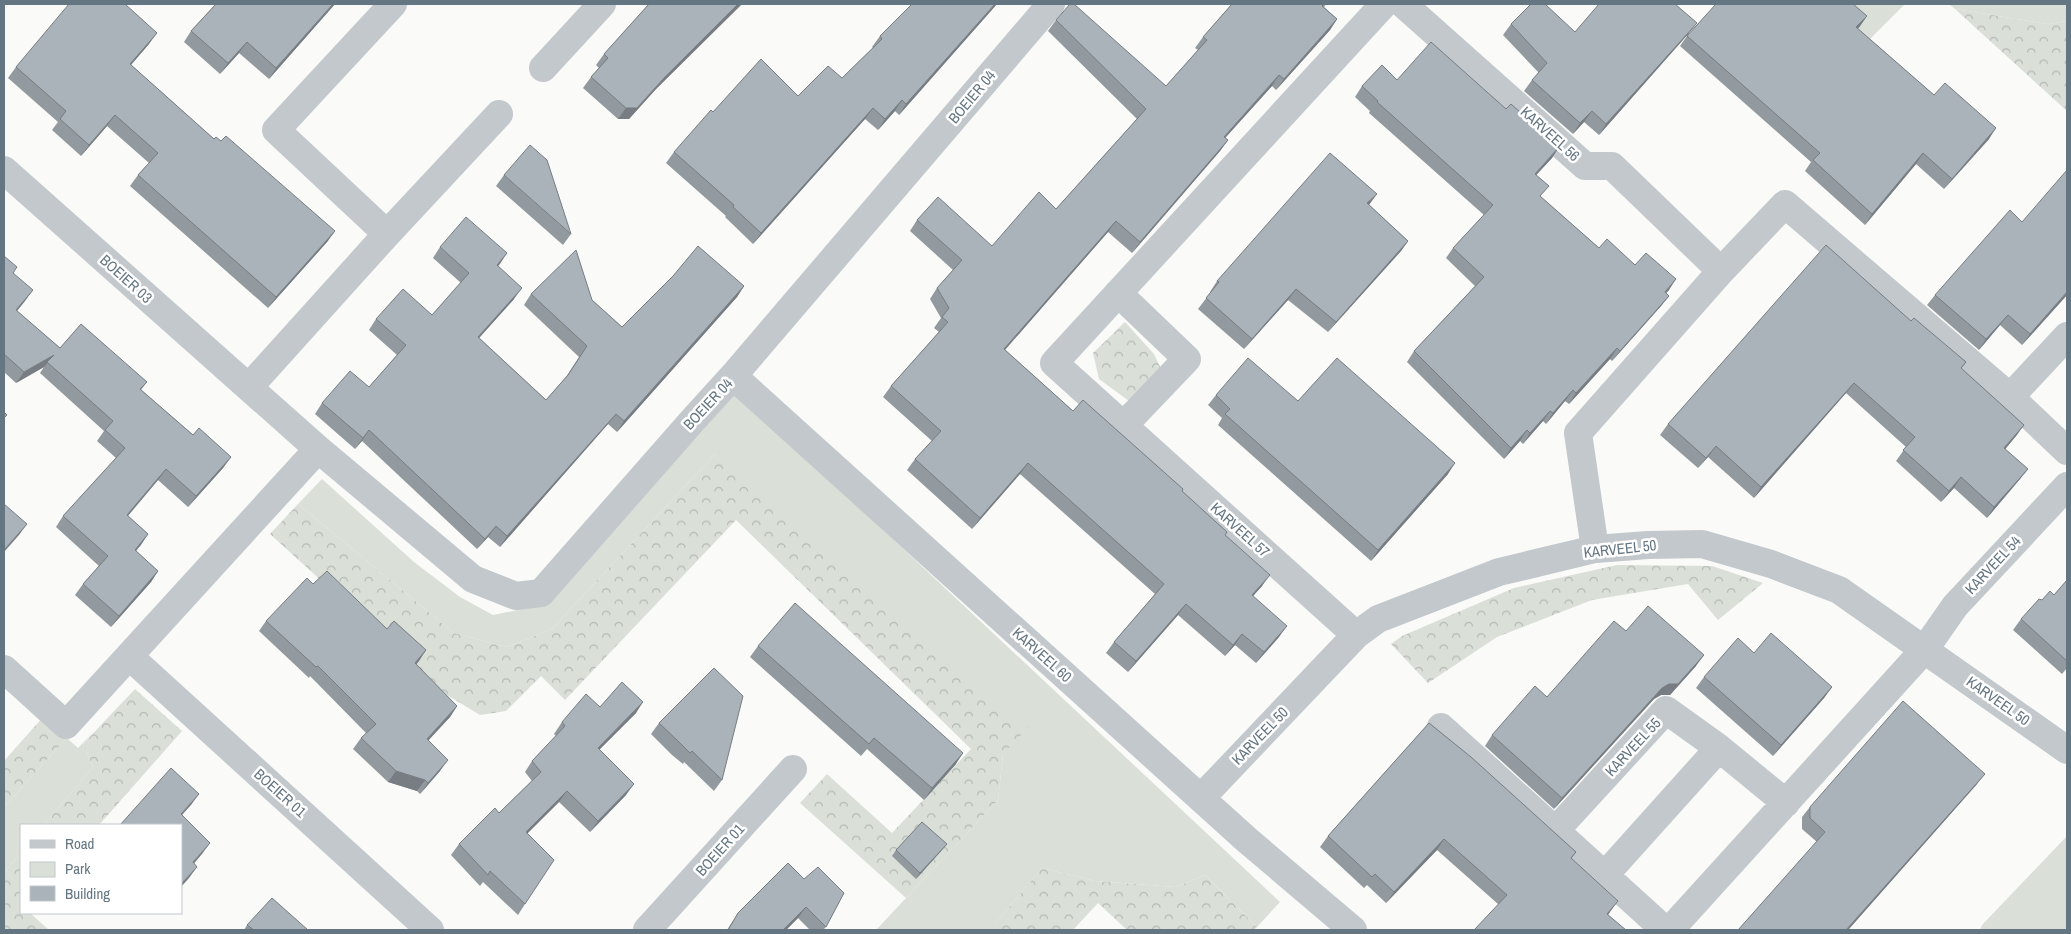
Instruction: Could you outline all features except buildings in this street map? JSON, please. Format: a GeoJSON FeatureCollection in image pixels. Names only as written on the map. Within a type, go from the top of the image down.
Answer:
{"type":"FeatureCollection","features":[{"type":"Feature","properties":{"kind":"street"},"geometry":{"type":"LineString","coordinates":[[387,234],[276,130],[394,4]]}},
{"type":"Feature","properties":{"kind":"street"},"geometry":{"type":"LineString","coordinates":[[543,68],[602,4]]}},
{"type":"Feature","properties":{"kind":"street","name":"BOEIER 04"},"geometry":{"type":"LineString","coordinates":[[318,449],[473,579],[516,596],[541,593],[734,376],[1051,4]]}},
{"type":"Feature","properties":{"kind":"street","name":"KARVEEL 57"},"geometry":{"type":"LineString","coordinates":[[1356,635],[1054,363],[1384,4]]}},
{"type":"Feature","properties":{"kind":"street","name":"KARVEEL 56"},"geometry":{"type":"LineString","coordinates":[[1403,4],[1585,166],[1612,166],[1721,271]]}},
{"type":"Feature","properties":{"kind":"street"},"geometry":{"type":"LineString","coordinates":[[249,387],[387,234],[499,114]]}},
{"type":"Feature","properties":{"kind":"street","name":"BOEIER 03"},"geometry":{"type":"LineString","coordinates":[[4,170],[318,449]]}},
{"type":"Feature","properties":{"kind":"street"},"geometry":{"type":"LineString","coordinates":[[1595,549],[1578,433],[1721,271],[1785,204],[2010,397],[2067,451]]}},
{"type":"Feature","properties":{"kind":"street"},"geometry":{"type":"LineString","coordinates":[[1118,293],[1187,359],[1123,426]]}},
{"type":"Feature","properties":{"kind":"street"},"geometry":{"type":"LineString","coordinates":[[2010,397],[2067,336]]}},
{"type":"Feature","properties":{"kind":"street","name":"KARVEEL 60"},"geometry":{"type":"LineString","coordinates":[[734,376],[1247,840],[1353,930]]}},
{"type":"Feature","properties":{"kind":"street"},"geometry":{"type":"LineString","coordinates":[[4,669],[66,725],[318,449]]}},
{"type":"Feature","properties":{"kind":"street","name":"KARVEEL 54"},"geometry":{"type":"LineString","coordinates":[[1925,649],[1955,606],[2067,486]]}},
{"type":"Feature","properties":{"kind":"street","name":"KARVEEL 50"},"geometry":{"type":"LineString","coordinates":[[1201,798],[1356,635],[1378,619],[1499,572],[1595,549],[1648,545],[1702,544],[1771,564],[1839,590],[2067,750]]}},
{"type":"Feature","properties":{"kind":"street"},"geometry":{"type":"LineString","coordinates":[[1670,930],[1925,649]]}},
{"type":"Feature","properties":{"kind":"street","name":"BOEIER 01"},"geometry":{"type":"LineString","coordinates":[[129,656],[430,930]]}},
{"type":"Feature","properties":{"kind":"street","name":"KARVEEL 55"},"geometry":{"type":"LineString","coordinates":[[1555,831],[1666,710],[1719,748],[1786,803]]}},
{"type":"Feature","properties":{"kind":"street"},"geometry":{"type":"LineString","coordinates":[[1441,727],[1665,930]]}},
{"type":"Feature","properties":{"kind":"street"},"geometry":{"type":"LineString","coordinates":[[1604,876],[1719,748]]}},
{"type":"Feature","properties":{"kind":"street","name":"BOEIER 01"},"geometry":{"type":"LineString","coordinates":[[647,930],[793,769]]}},
{"type":"Feature","properties":{"kind":"green space"},"geometry":{"type":"Polygon","coordinates":[[[1819,4],[1905,4],[1865,44],[1819,4]]]}},
{"type":"Feature","properties":{"kind":"green space"},"geometry":{"type":"Polygon","coordinates":[[[1949,4],[2067,4],[2067,21],[2048,24],[1955,9],[1949,4]]]}},
{"type":"Feature","properties":{"kind":"green space"},"geometry":{"type":"Polygon","coordinates":[[[1955,9],[2048,24],[2067,21],[2067,111],[1955,9]]]}},
{"type":"Feature","properties":{"kind":"green space"},"geometry":{"type":"Polygon","coordinates":[[[1125,322],[1154,354],[1163,373],[1129,401],[1099,379],[1093,353],[1125,322]]]}},
{"type":"Feature","properties":{"kind":"green space"},"geometry":{"type":"Polygon","coordinates":[[[736,392],[1280,902],[1257,927],[1205,875],[1176,887],[1095,881],[1042,868],[995,924],[995,930],[876,930],[998,800],[1003,754],[715,454],[552,629],[507,647],[454,633],[298,504],[322,479],[414,562],[460,597],[493,615],[542,605],[736,392]]]}},
{"type":"Feature","properties":{"kind":"green space"},"geometry":{"type":"Polygon","coordinates":[[[715,454],[1028,728],[1003,754],[998,800],[906,898],[800,803],[827,774],[892,833],[971,749],[736,520],[565,700],[541,676],[506,711],[480,715],[447,695],[270,534],[298,504],[454,633],[507,647],[552,629],[715,454]]]}},
{"type":"Feature","properties":{"kind":"green space"},"geometry":{"type":"Polygon","coordinates":[[[1617,565],[1712,566],[1763,583],[1718,620],[1688,584],[1592,600],[1497,637],[1428,683],[1391,644],[1402,636],[1514,588],[1617,565]]]}},
{"type":"Feature","properties":{"kind":"green space"},"geometry":{"type":"Polygon","coordinates":[[[135,689],[182,731],[100,824],[45,824],[93,767],[83,744],[135,689]]]}},
{"type":"Feature","properties":{"kind":"green space"},"geometry":{"type":"Polygon","coordinates":[[[43,717],[67,738],[4,807],[4,761],[43,717]]]}},
{"type":"Feature","properties":{"kind":"green space"},"geometry":{"type":"Polygon","coordinates":[[[93,732],[83,744],[93,767],[45,824],[20,824],[20,853],[4,873],[4,807],[67,738],[78,748],[93,732]]]}},
{"type":"Feature","properties":{"kind":"green space"},"geometry":{"type":"Polygon","coordinates":[[[2067,836],[2067,930],[1980,930],[1982,925],[2067,836]]]}},
{"type":"Feature","properties":{"kind":"green space"},"geometry":{"type":"Polygon","coordinates":[[[20,853],[20,914],[31,914],[49,930],[4,930],[4,873],[20,853]]]}},
{"type":"Feature","properties":{"kind":"green space"},"geometry":{"type":"Polygon","coordinates":[[[1042,868],[1095,881],[1176,887],[1205,875],[1257,927],[1254,930],[1127,930],[1098,903],[1073,930],[995,930],[995,924],[1042,868]]]}}]}
